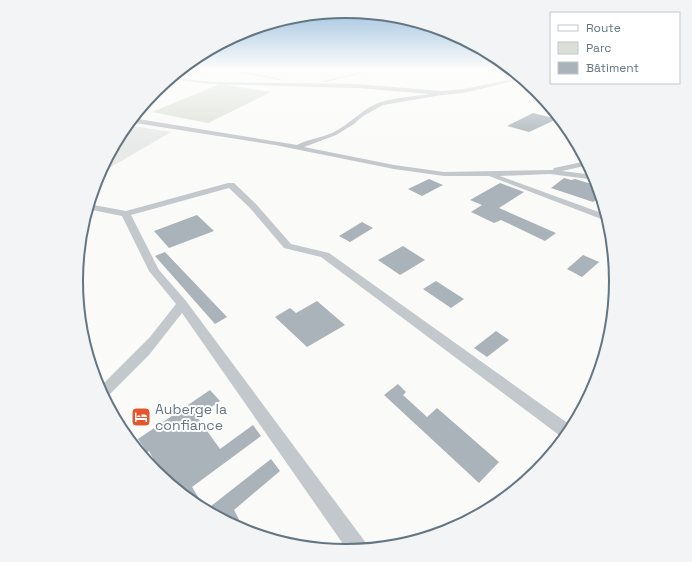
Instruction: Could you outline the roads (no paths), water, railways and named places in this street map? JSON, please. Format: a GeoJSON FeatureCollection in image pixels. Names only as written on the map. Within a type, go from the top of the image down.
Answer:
{"type":"FeatureCollection","features":[{"type":"Feature","properties":{"kind":"street"},"geometry":{"type":"LineString","coordinates":[[297,148],[308,142],[334,134],[352,123],[361,115],[381,104],[426,95]]}},
{"type":"Feature","properties":{"kind":"street"},"geometry":{"type":"LineString","coordinates":[[137,121],[267,142],[394,167],[444,174],[550,172],[588,177]]}},
{"type":"Feature","properties":{"kind":"street"},"geometry":{"type":"LineString","coordinates":[[550,172],[582,164]]}},
{"type":"Feature","properties":{"kind":"street"},"geometry":{"type":"LineString","coordinates":[[489,174],[601,216]]}},
{"type":"Feature","properties":{"kind":"street"},"geometry":{"type":"LineString","coordinates":[[93,208],[126,214],[231,185],[253,206],[288,246],[324,255],[564,429]]}},
{"type":"Feature","properties":{"kind":"street"},"geometry":{"type":"LineString","coordinates":[[126,214],[154,271],[182,304],[354,544]]}},
{"type":"Feature","properties":{"kind":"street"},"geometry":{"type":"LineString","coordinates":[[107,390],[137,361],[170,322],[182,304]]}},
{"type":"Feature","properties":{"kind":"place","name":"Auberge la confiance"},"geometry":{"type":"Point","coordinates":[141,417]}}]}
